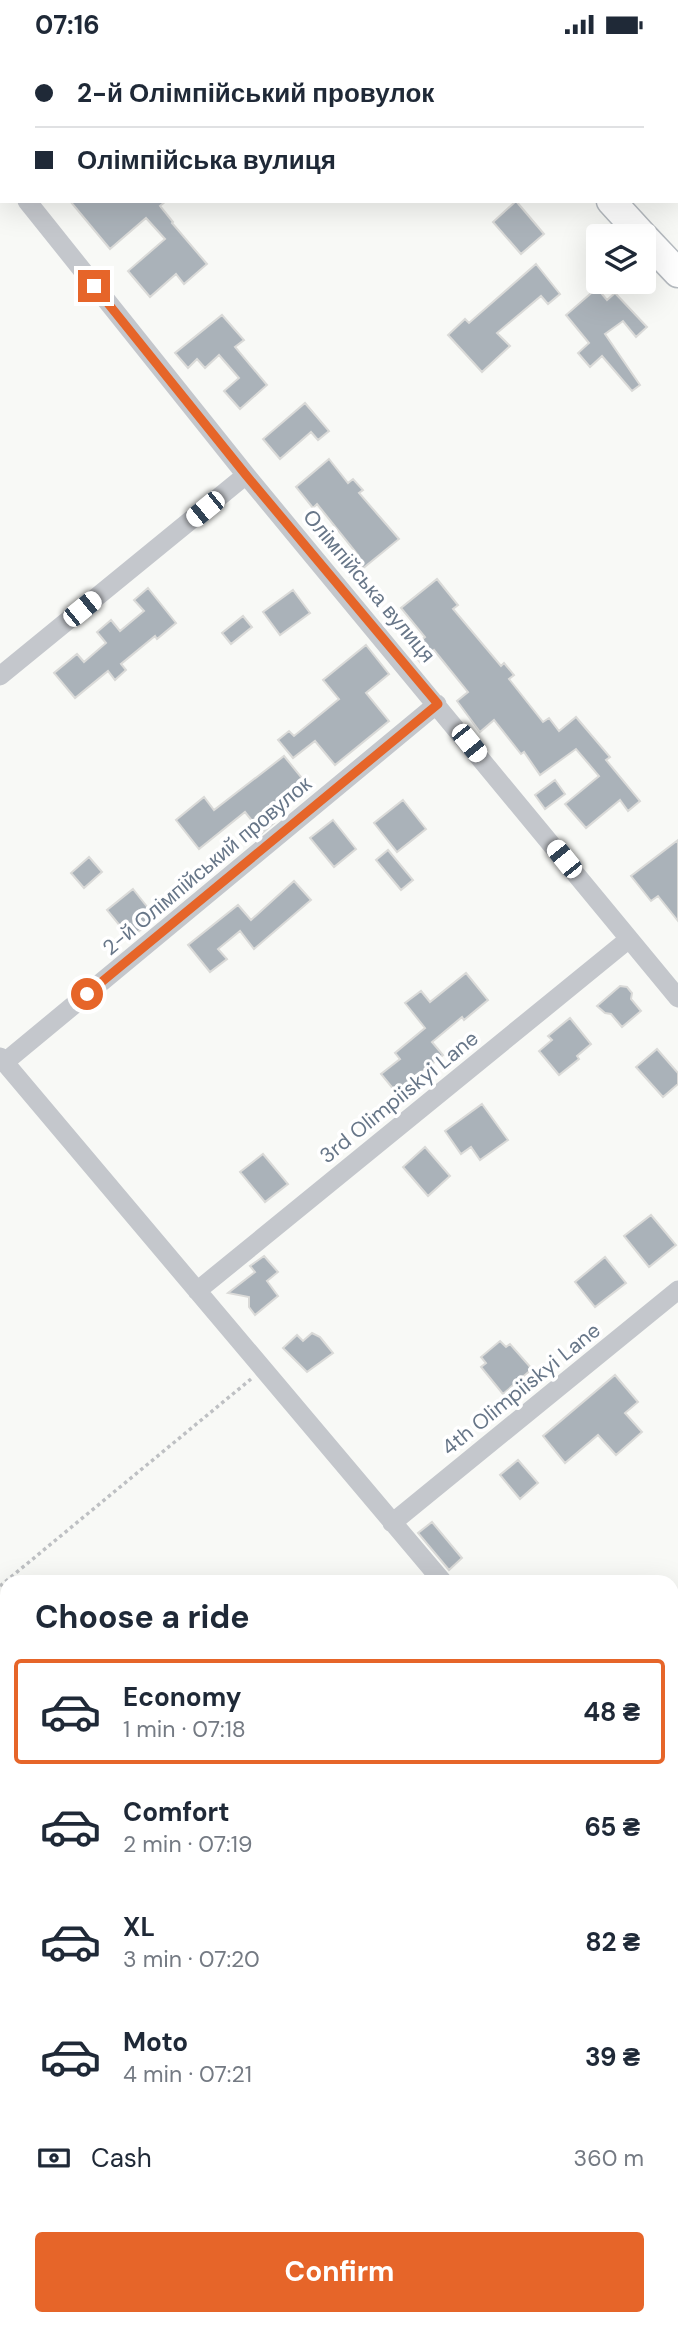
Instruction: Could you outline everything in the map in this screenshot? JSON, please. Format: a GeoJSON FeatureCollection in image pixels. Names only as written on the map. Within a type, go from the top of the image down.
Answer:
{"type":"FeatureCollection","features":[{"type":"Feature","properties":{"kind":"street","name":"Олімпійська вулиця"},"geometry":{"type":"LineString","coordinates":[[29,203],[246,475],[438,704],[678,998]]}},
{"type":"Feature","properties":{"kind":"street"},"geometry":{"type":"LineString","coordinates":[[613,203],[632,224]]}},
{"type":"Feature","properties":{"kind":"street"},"geometry":{"type":"LineString","coordinates":[[656,250],[678,273]]}},
{"type":"Feature","properties":{"kind":"street"},"geometry":{"type":"LineString","coordinates":[[0,676],[246,475]]}},
{"type":"Feature","properties":{"kind":"street","name":"2-й Олімпійський провулок"},"geometry":{"type":"LineString","coordinates":[[2,1059],[438,704]]}},
{"type":"Feature","properties":{"kind":"street","name":"3rd Olimpiiskyi Lane"},"geometry":{"type":"LineString","coordinates":[[197,1291],[629,939]]}},
{"type":"Feature","properties":{"kind":"street"},"geometry":{"type":"LineString","coordinates":[[2,1059],[437,1575]]}},
{"type":"Feature","properties":{"kind":"street","name":"4th Olimpiiskyi Lane"},"geometry":{"type":"LineString","coordinates":[[392,1523],[678,1290]]}},
{"type":"Feature","properties":{"kind":"path"},"geometry":{"type":"LineString","coordinates":[[13,1575],[263,1368]]}},
{"type":"Feature","properties":{"kind":"building"},"geometry":{"type":"Polygon","coordinates":[[[72,203],[164,203],[160,206],[172,223],[207,264],[184,284],[176,274],[150,297],[128,271],[165,239],[146,218],[110,249],[72,203]]]}},
{"type":"Feature","properties":{"kind":"building"},"geometry":{"type":"Polygon","coordinates":[[[514,203],[518,203],[544,234],[521,254],[493,222],[514,203]]]}},
{"type":"Feature","properties":{"kind":"building"},"geometry":{"type":"Polygon","coordinates":[[[536,264],[560,294],[548,304],[541,296],[497,333],[510,346],[482,372],[448,335],[465,319],[469,323],[536,264]]]}},
{"type":"Feature","properties":{"kind":"building"},"geometry":{"type":"Polygon","coordinates":[[[590,294],[602,294],[607,300],[616,294],[647,327],[636,337],[623,321],[605,334],[640,385],[632,391],[602,356],[590,367],[578,353],[589,343],[566,315],[590,294]]]}},
{"type":"Feature","properties":{"kind":"building"},"geometry":{"type":"Polygon","coordinates":[[[222,315],[244,340],[235,347],[267,385],[240,409],[224,391],[239,378],[219,355],[205,368],[197,359],[188,368],[175,353],[222,315]]]}},
{"type":"Feature","properties":{"kind":"building"},"geometry":{"type":"Polygon","coordinates":[[[305,403],[329,431],[318,440],[311,432],[280,459],[263,439],[305,403]]]}},
{"type":"Feature","properties":{"kind":"building"},"geometry":{"type":"Polygon","coordinates":[[[329,459],[348,483],[353,479],[363,490],[359,493],[399,539],[351,578],[342,567],[358,555],[317,504],[313,508],[296,487],[329,459]]]}},
{"type":"Feature","properties":{"kind":"building"},"geometry":{"type":"Polygon","coordinates":[[[437,579],[458,605],[453,609],[501,666],[504,663],[514,675],[509,679],[543,722],[549,718],[559,731],[576,717],[610,757],[606,760],[640,801],[628,811],[620,800],[586,828],[565,804],[599,776],[576,749],[540,775],[524,752],[521,754],[494,720],[480,732],[457,701],[468,692],[434,650],[420,662],[410,649],[425,637],[401,608],[437,579]]]}},
{"type":"Feature","properties":{"kind":"building"},"geometry":{"type":"Polygon","coordinates":[[[148,588],[176,623],[157,639],[155,636],[121,664],[126,670],[115,680],[108,671],[75,698],[54,673],[77,654],[84,662],[106,643],[97,632],[111,620],[120,631],[144,611],[134,600],[148,588]]]}},
{"type":"Feature","properties":{"kind":"building"},"geometry":{"type":"Polygon","coordinates":[[[293,590],[310,613],[280,635],[263,612],[293,590]]]}},
{"type":"Feature","properties":{"kind":"building"},"geometry":{"type":"Polygon","coordinates":[[[243,616],[252,627],[231,644],[222,633],[243,616]]]}},
{"type":"Feature","properties":{"kind":"building"},"geometry":{"type":"Polygon","coordinates":[[[366,645],[389,674],[366,693],[389,721],[335,765],[315,741],[293,758],[278,740],[289,731],[294,736],[339,699],[323,680],[366,645]]]}},
{"type":"Feature","properties":{"kind":"building"},"geometry":{"type":"Polygon","coordinates":[[[284,756],[310,788],[271,820],[274,823],[262,833],[245,812],[199,849],[176,820],[204,797],[214,810],[284,756]]]}},
{"type":"Feature","properties":{"kind":"building"},"geometry":{"type":"Polygon","coordinates":[[[555,780],[565,794],[545,809],[535,795],[555,780]]]}},
{"type":"Feature","properties":{"kind":"building"},"geometry":{"type":"Polygon","coordinates":[[[403,800],[426,829],[397,852],[374,823],[403,800]]]}},
{"type":"Feature","properties":{"kind":"building"},"geometry":{"type":"Polygon","coordinates":[[[333,820],[356,849],[334,867],[310,838],[333,820]]]}},
{"type":"Feature","properties":{"kind":"building"},"geometry":{"type":"Polygon","coordinates":[[[678,840],[678,921],[658,896],[651,901],[631,876],[678,840]]]}},
{"type":"Feature","properties":{"kind":"building"},"geometry":{"type":"Polygon","coordinates":[[[388,850],[413,880],[401,890],[376,860],[388,850]]]}},
{"type":"Feature","properties":{"kind":"building"},"geometry":{"type":"Polygon","coordinates":[[[89,857],[102,872],[84,888],[71,873],[89,857]]]}},
{"type":"Feature","properties":{"kind":"building"},"geometry":{"type":"Polygon","coordinates":[[[294,881],[311,900],[254,949],[240,931],[218,949],[227,959],[210,972],[188,945],[238,905],[251,920],[294,881]]]}},
{"type":"Feature","properties":{"kind":"building"},"geometry":{"type":"Polygon","coordinates":[[[133,889],[156,918],[130,938],[107,910],[133,889]]]}},
{"type":"Feature","properties":{"kind":"building"},"geometry":{"type":"Polygon","coordinates":[[[466,973],[488,1000],[432,1042],[443,1055],[410,1082],[417,1091],[404,1102],[381,1074],[400,1059],[395,1053],[425,1028],[405,1003],[421,991],[430,1002],[466,973]]]}},
{"type":"Feature","properties":{"kind":"building"},"geometry":{"type":"Polygon","coordinates":[[[620,986],[627,987],[632,993],[631,999],[641,1011],[622,1027],[611,1014],[605,1013],[597,1006],[620,986]]]}},
{"type":"Feature","properties":{"kind":"building"},"geometry":{"type":"Polygon","coordinates":[[[570,1018],[591,1044],[577,1056],[579,1059],[559,1075],[539,1051],[552,1040],[548,1036],[570,1018]]]}},
{"type":"Feature","properties":{"kind":"building"},"geometry":{"type":"Polygon","coordinates":[[[657,1049],[678,1073],[678,1084],[663,1097],[636,1067],[657,1049]]]}},
{"type":"Feature","properties":{"kind":"building"},"geometry":{"type":"Polygon","coordinates":[[[482,1104],[508,1140],[480,1160],[471,1147],[461,1154],[445,1131],[482,1104]]]}},
{"type":"Feature","properties":{"kind":"building"},"geometry":{"type":"Polygon","coordinates":[[[425,1147],[450,1176],[428,1196],[403,1167],[425,1147]]]}},
{"type":"Feature","properties":{"kind":"building"},"geometry":{"type":"Polygon","coordinates":[[[263,1154],[288,1184],[265,1202],[240,1172],[263,1154]]]}},
{"type":"Feature","properties":{"kind":"building"},"geometry":{"type":"Polygon","coordinates":[[[651,1215],[676,1245],[649,1267],[624,1236],[651,1215]]]}},
{"type":"Feature","properties":{"kind":"building"},"geometry":{"type":"Polygon","coordinates":[[[264,1256],[278,1272],[267,1281],[278,1296],[255,1315],[249,1307],[249,1297],[228,1293],[255,1272],[250,1266],[264,1256]]]}},
{"type":"Feature","properties":{"kind":"building"},"geometry":{"type":"Polygon","coordinates":[[[605,1257],[626,1283],[595,1307],[575,1282],[605,1257]]]}},
{"type":"Feature","properties":{"kind":"building"},"geometry":{"type":"Polygon","coordinates":[[[312,1333],[320,1337],[333,1353],[307,1372],[283,1348],[297,1335],[303,1341],[312,1333]]]}},
{"type":"Feature","properties":{"kind":"building"},"geometry":{"type":"Polygon","coordinates":[[[500,1341],[506,1347],[510,1344],[532,1369],[503,1394],[481,1367],[486,1363],[481,1357],[500,1341]]]}},
{"type":"Feature","properties":{"kind":"building"},"geometry":{"type":"Polygon","coordinates":[[[615,1375],[638,1402],[625,1413],[642,1432],[616,1455],[598,1435],[565,1463],[543,1436],[615,1375]]]}},
{"type":"Feature","properties":{"kind":"building"},"geometry":{"type":"Polygon","coordinates":[[[518,1460],[538,1483],[520,1499],[500,1475],[518,1460]]]}},
{"type":"Feature","properties":{"kind":"building"},"geometry":{"type":"Polygon","coordinates":[[[432,1522],[462,1558],[449,1570],[418,1533],[432,1522]]]}},
{"type":"Feature","properties":{"kind":"route"},"geometry":{"type":"LineString","coordinates":[[87,994],[438,704],[246,475],[94,286]]}}]}
